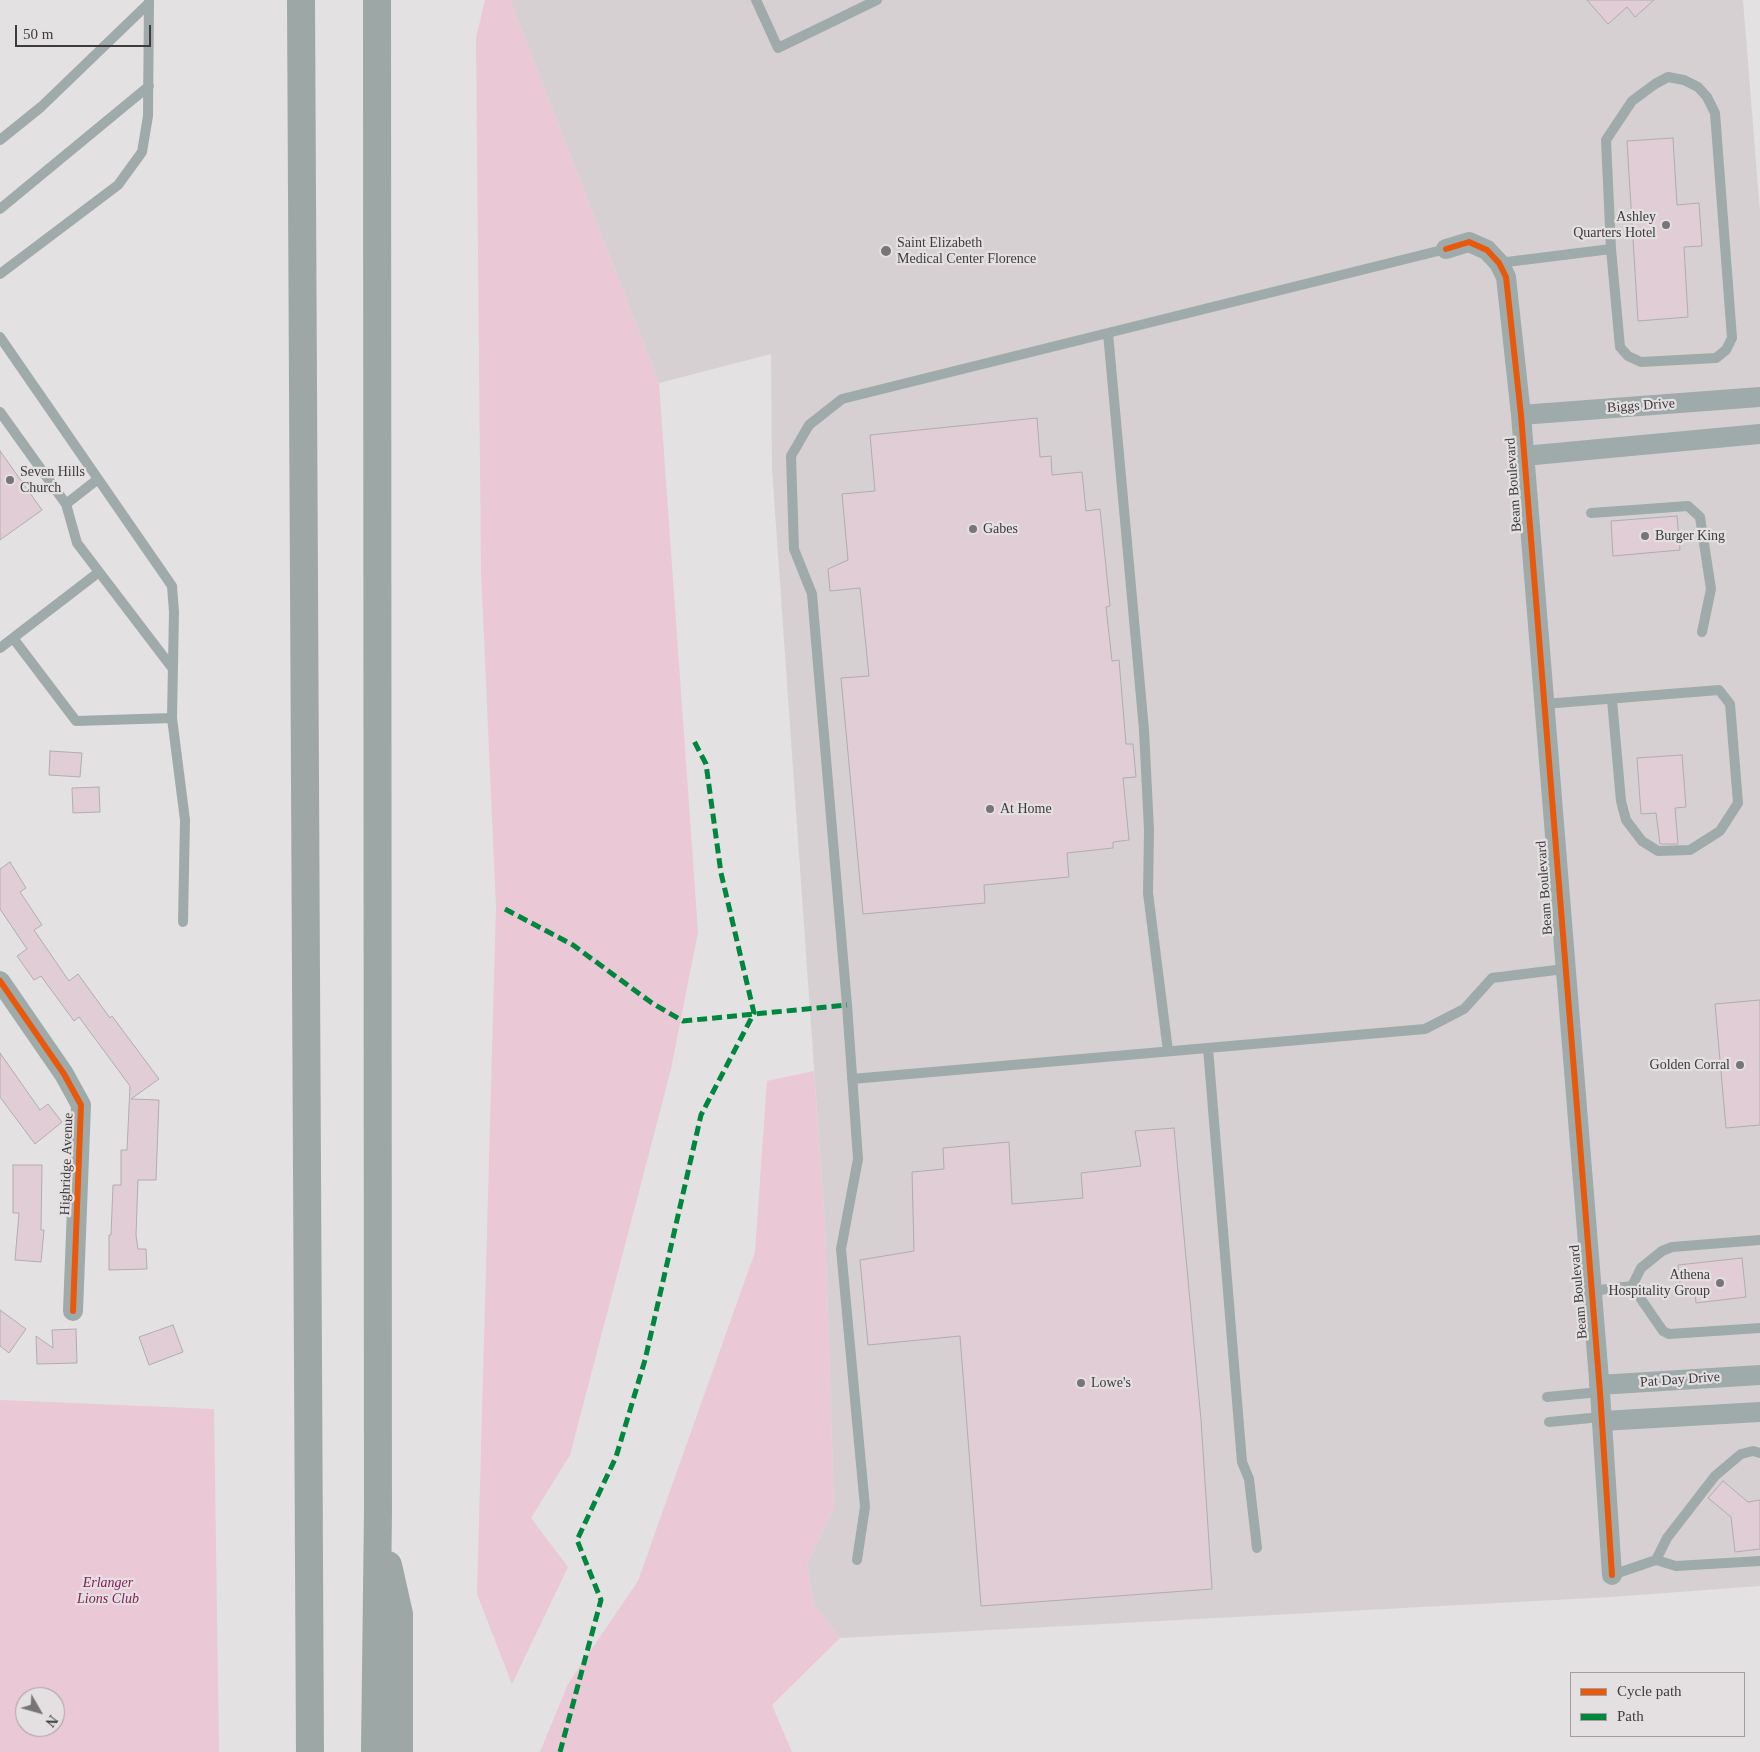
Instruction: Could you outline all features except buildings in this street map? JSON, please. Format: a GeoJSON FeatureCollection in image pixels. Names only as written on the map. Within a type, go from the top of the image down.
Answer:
{"type":"FeatureCollection","features":[{"type":"Feature","properties":{"kind":"highway"},"geometry":{"type":"LineString","coordinates":[[301,0],[310,1752]]}},
{"type":"Feature","properties":{"kind":"highway"},"geometry":{"type":"LineString","coordinates":[[375,1752],[378,1511],[377,0]]}},
{"type":"Feature","properties":{"kind":"highway"},"geometry":{"type":"LineString","coordinates":[[378,1511],[399,1614],[399,1752]]}},
{"type":"Feature","properties":{"kind":"street"},"geometry":{"type":"LineString","coordinates":[[1446,249],[1469,242],[1487,250],[1499,263]]}},
{"type":"Feature","properties":{"kind":"street","name":"Beam Boulevard"},"geometry":{"type":"LineString","coordinates":[[1499,263],[1506,277],[1521,415],[1599,1388],[1612,1575]]}},
{"type":"Feature","properties":{"kind":"street","name":"Biggs Drive"},"geometry":{"type":"LineString","coordinates":[[1521,415],[1760,397]]}},
{"type":"Feature","properties":{"kind":"street"},"geometry":{"type":"LineString","coordinates":[[1524,456],[1760,434]]}},
{"type":"Feature","properties":{"kind":"street","name":"Highridge Avenue"},"geometry":{"type":"LineString","coordinates":[[0,981],[64,1074],[81,1105],[73,1311]]}},
{"type":"Feature","properties":{"kind":"street","name":"Pat Day Drive"},"geometry":{"type":"LineString","coordinates":[[1599,1388],[1760,1375]]}},
{"type":"Feature","properties":{"kind":"street"},"geometry":{"type":"LineString","coordinates":[[1601,1419],[1760,1412]]}},
{"type":"Feature","properties":{"kind":"lane"},"geometry":{"type":"LineString","coordinates":[[756,0],[778,48],[877,0]]}},
{"type":"Feature","properties":{"kind":"lane"},"geometry":{"type":"LineString","coordinates":[[0,274],[118,185],[142,152],[148,116],[148,2]]}},
{"type":"Feature","properties":{"kind":"lane"},"geometry":{"type":"LineString","coordinates":[[0,140],[40,107],[148,2]]}},
{"type":"Feature","properties":{"kind":"lane"},"geometry":{"type":"LineString","coordinates":[[1668,77],[1684,80],[1698,87],[1707,97],[1714,113],[1732,338],[1726,350],[1716,358],[1641,362],[1628,356],[1620,347],[1611,249],[1606,140],[1612,127],[1632,101],[1654,84],[1668,77]]}},
{"type":"Feature","properties":{"kind":"lane"},"geometry":{"type":"LineString","coordinates":[[0,209],[149,86]]}},
{"type":"Feature","properties":{"kind":"lane"},"geometry":{"type":"LineString","coordinates":[[857,1560],[865,1507],[840,1249],[858,1159],[812,594],[794,549],[791,456],[810,425],[842,399],[1446,249]]}},
{"type":"Feature","properties":{"kind":"lane"},"geometry":{"type":"LineString","coordinates":[[1499,263],[1611,249]]}},
{"type":"Feature","properties":{"kind":"lane"},"geometry":{"type":"LineString","coordinates":[[1108,333],[1144,730],[1149,830],[1148,894],[1168,1051]]}},
{"type":"Feature","properties":{"kind":"lane"},"geometry":{"type":"LineString","coordinates":[[0,338],[172,586],[172,718],[185,820],[183,922]]}},
{"type":"Feature","properties":{"kind":"lane"},"geometry":{"type":"LineString","coordinates":[[0,412],[66,504],[77,544],[173,669]]}},
{"type":"Feature","properties":{"kind":"lane"},"geometry":{"type":"LineString","coordinates":[[66,504],[98,479]]}},
{"type":"Feature","properties":{"kind":"lane"},"geometry":{"type":"LineString","coordinates":[[1591,513],[1688,506],[1700,517],[1711,590],[1702,632]]}},
{"type":"Feature","properties":{"kind":"lane"},"geometry":{"type":"LineString","coordinates":[[0,648],[99,572]]}},
{"type":"Feature","properties":{"kind":"lane"},"geometry":{"type":"LineString","coordinates":[[13,638],[76,721],[172,718]]}},
{"type":"Feature","properties":{"kind":"lane"},"geometry":{"type":"LineString","coordinates":[[1544,704],[1719,690],[1730,704],[1738,803],[1720,831],[1690,850],[1658,852],[1642,841],[1626,820],[1621,801],[1612,700]]}},
{"type":"Feature","properties":{"kind":"lane"},"geometry":{"type":"LineString","coordinates":[[852,1079],[1425,1029],[1464,1009],[1492,978],[1564,969]]}},
{"type":"Feature","properties":{"kind":"lane"},"geometry":{"type":"LineString","coordinates":[[1208,1048],[1242,1462],[1249,1479],[1258,1548]]}},
{"type":"Feature","properties":{"kind":"lane"},"geometry":{"type":"LineString","coordinates":[[1632,1286],[1641,1268],[1662,1251],[1672,1247],[1760,1240]]}},
{"type":"Feature","properties":{"kind":"lane"},"geometry":{"type":"LineString","coordinates":[[1591,1291],[1632,1286]]}},
{"type":"Feature","properties":{"kind":"lane"},"geometry":{"type":"LineString","coordinates":[[1632,1286],[1663,1331],[1669,1334],[1760,1328]]}},
{"type":"Feature","properties":{"kind":"lane"},"geometry":{"type":"LineString","coordinates":[[1547,1397],[1599,1388]]}},
{"type":"Feature","properties":{"kind":"lane"},"geometry":{"type":"LineString","coordinates":[[1549,1422],[1601,1419]]}},
{"type":"Feature","properties":{"kind":"lane"},"geometry":{"type":"LineString","coordinates":[[1656,1560],[1667,1538],[1714,1476],[1741,1454],[1753,1451],[1760,1453]]}},
{"type":"Feature","properties":{"kind":"lane"},"geometry":{"type":"LineString","coordinates":[[1612,1575],[1656,1560],[1676,1566],[1760,1561]]}},
{"type":"Feature","properties":{"kind":"shaded area"},"geometry":{"type":"Polygon","coordinates":[[[510,0],[1743,0],[1760,212],[1760,1586],[1611,1597],[840,1638],[814,1604],[807,1564],[834,1508],[825,1225],[772,469],[771,354],[659,383],[510,0]]]}},
{"type":"Feature","properties":{"kind":"green space"},"geometry":{"type":"Polygon","coordinates":[[[485,0],[510,0],[659,383],[698,932],[671,1069],[570,1455],[531,1518],[568,1567],[512,1684],[477,1594],[496,907],[481,570],[476,38],[485,0]]]}},
{"type":"Feature","properties":{"kind":"green space"},"geometry":{"type":"Polygon","coordinates":[[[814,1071],[825,1225],[834,1508],[807,1564],[814,1604],[840,1638],[772,1705],[792,1752],[540,1752],[568,1684],[638,1581],[755,1252],[767,1081],[814,1071]]]}},
{"type":"Feature","properties":{"kind":"green space","name":"Erlanger Lions Club"},"geometry":{"type":"Polygon","coordinates":[[[0,1400],[214,1409],[219,1752],[0,1752],[0,1400]]]}},
{"type":"Feature","properties":{"kind":"marked path"},"geometry":{"type":"LineString","coordinates":[[560,1752],[601,1600],[577,1540],[616,1457],[645,1360],[701,1115],[754,1013],[721,873],[706,764],[693,739]]}},
{"type":"Feature","properties":{"kind":"marked path"},"geometry":{"type":"LineString","coordinates":[[505,909],[573,945],[652,1003],[683,1021],[847,1005]]}},
{"type":"Feature","properties":{"kind":"cycle path"},"geometry":{"type":"LineString","coordinates":[[1446,249],[1469,242],[1487,250],[1499,263],[1506,277],[1521,415],[1600,1392],[1612,1575]]}},
{"type":"Feature","properties":{"kind":"cycle path"},"geometry":{"type":"LineString","coordinates":[[0,981],[64,1074],[81,1105],[73,1311]]}},
{"type":"Feature","properties":{"kind":"place","name":"Ashley Quarters Hotel"},"geometry":{"type":"Point","coordinates":[1666,225]}},
{"type":"Feature","properties":{"kind":"place","name":"Saint Elizabeth Medical Center Florence"},"geometry":{"type":"Point","coordinates":[886,251]}},
{"type":"Feature","properties":{"kind":"place","name":"Seven Hills Church"},"geometry":{"type":"Point","coordinates":[10,480]}},
{"type":"Feature","properties":{"kind":"place","name":"Gabes"},"geometry":{"type":"Point","coordinates":[973,529]}},
{"type":"Feature","properties":{"kind":"place","name":"Burger King"},"geometry":{"type":"Point","coordinates":[1645,536]}},
{"type":"Feature","properties":{"kind":"place","name":"At Home"},"geometry":{"type":"Point","coordinates":[990,809]}},
{"type":"Feature","properties":{"kind":"place","name":"Golden Corral"},"geometry":{"type":"Point","coordinates":[1740,1065]}},
{"type":"Feature","properties":{"kind":"place","name":"Athena Hospitality Group"},"geometry":{"type":"Point","coordinates":[1720,1283]}},
{"type":"Feature","properties":{"kind":"place","name":"Lowe's"},"geometry":{"type":"Point","coordinates":[1081,1383]}}]}
